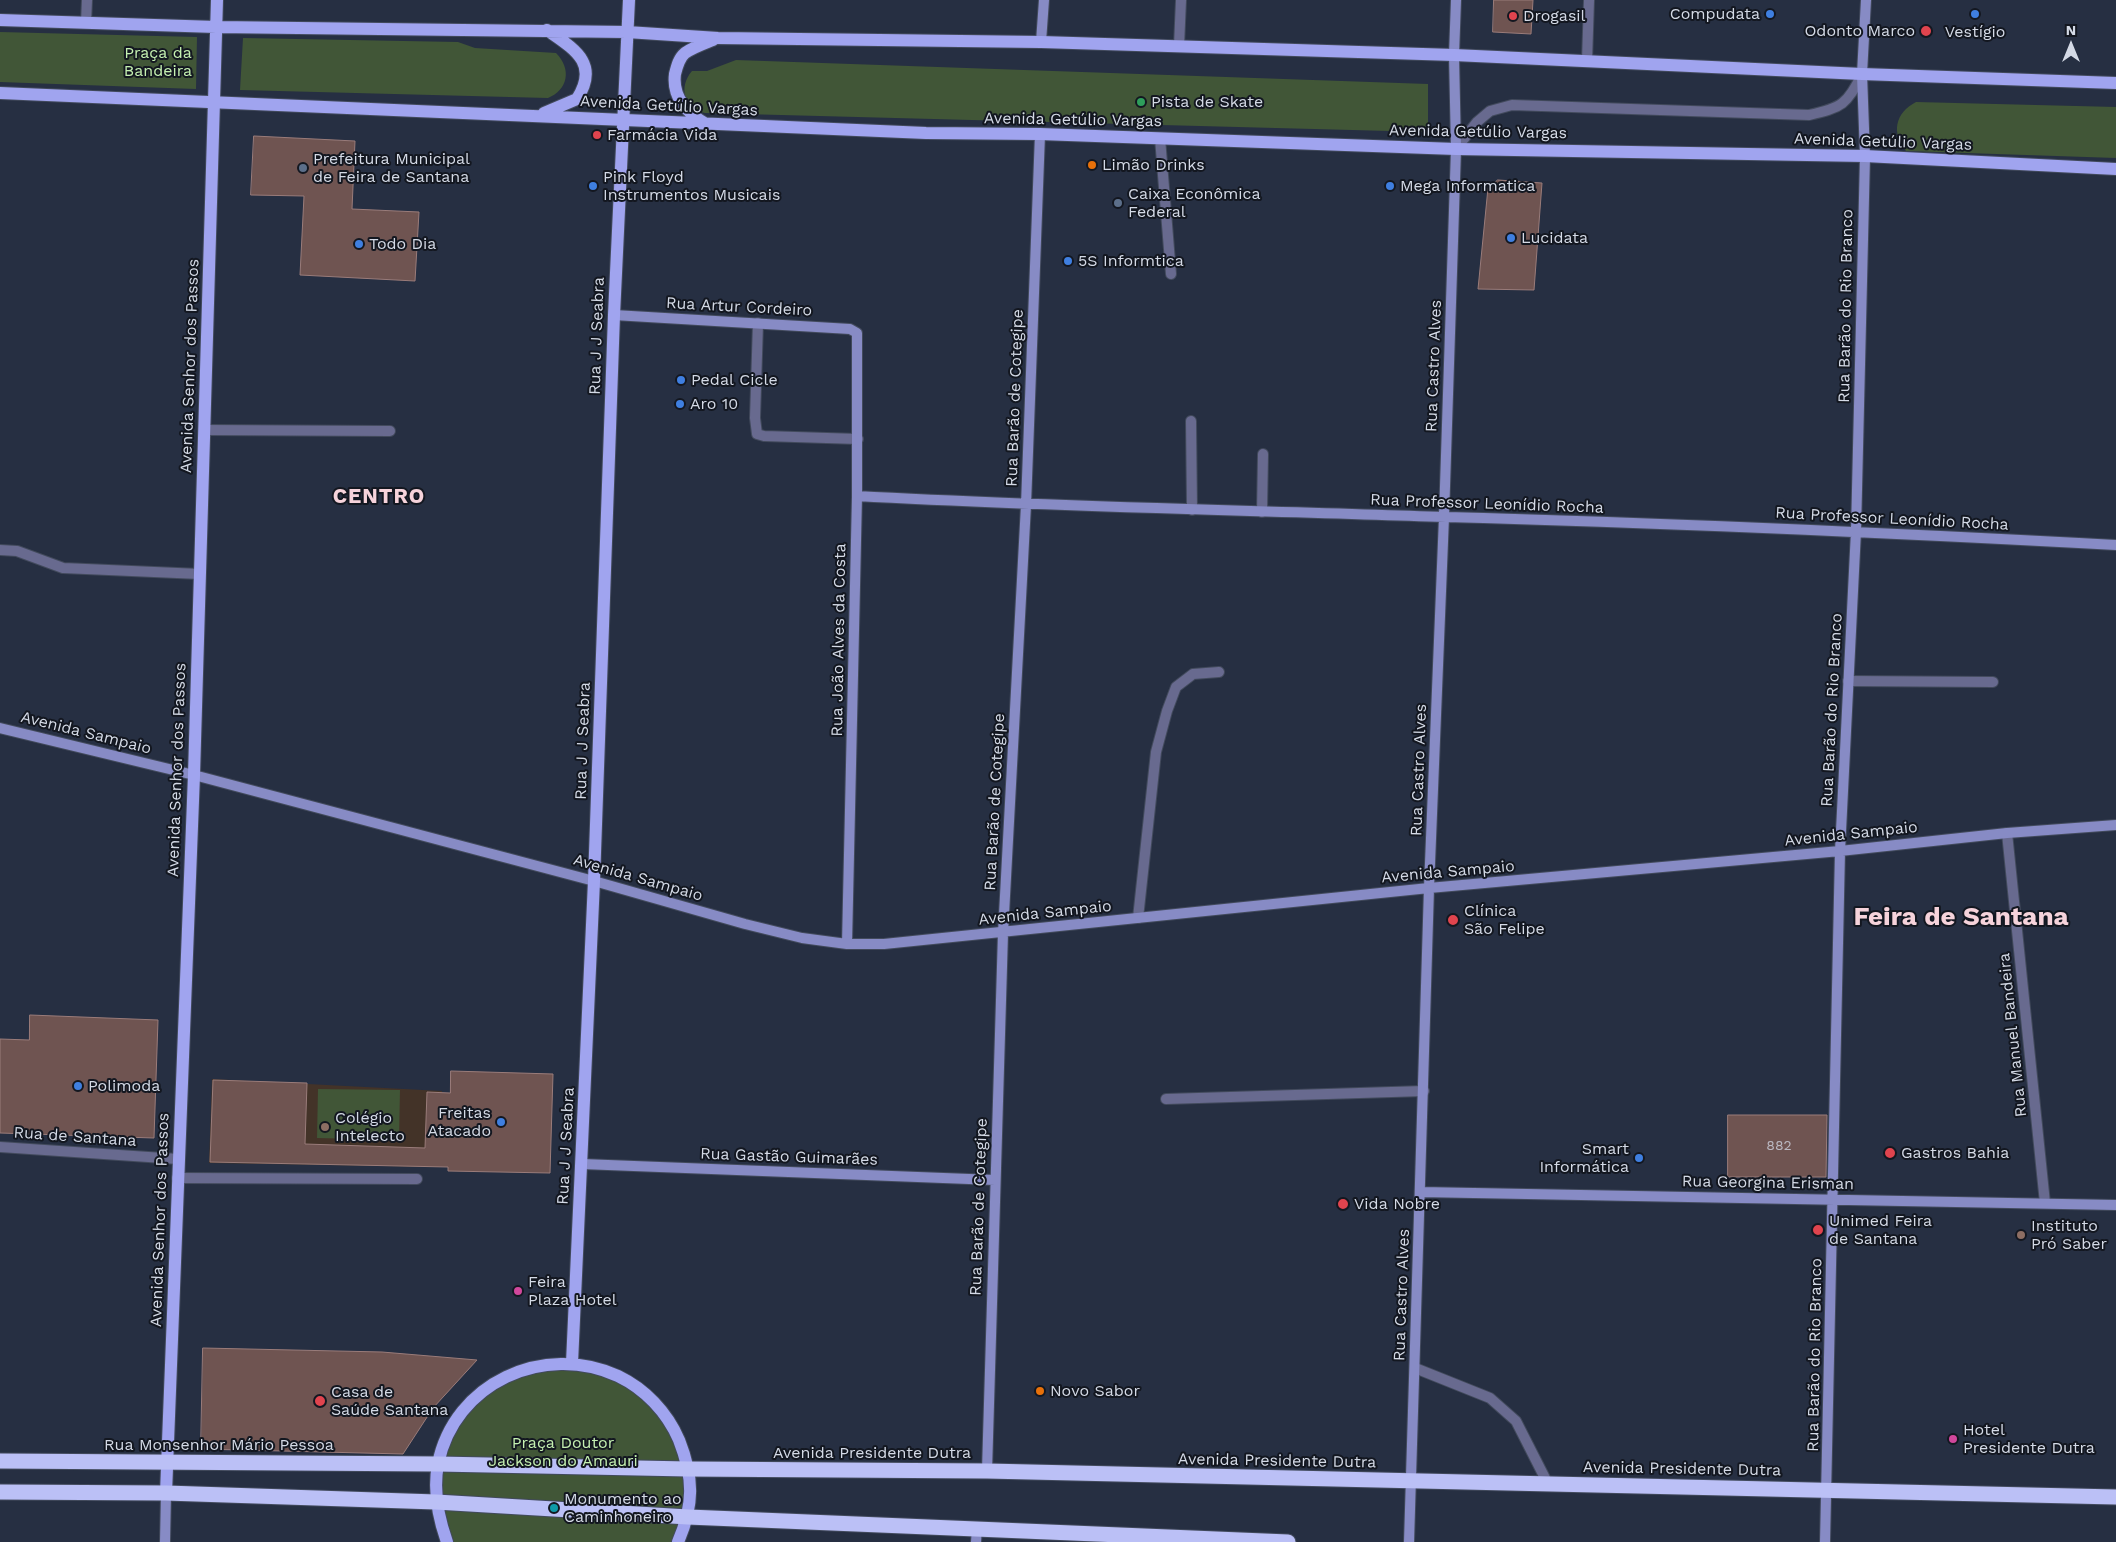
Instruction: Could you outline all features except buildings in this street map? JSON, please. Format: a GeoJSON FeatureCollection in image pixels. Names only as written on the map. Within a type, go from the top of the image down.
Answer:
{"type":"FeatureCollection","features":[{"type":"Feature","properties":{"kind":"highway","name":"Rua Monsenhor Mário Pessoa"},"geometry":{"type":"LineString","coordinates":[[0,1461],[438,1464]]}},
{"type":"Feature","properties":{"kind":"highway","name":"Avenida Presidente Dutra"},"geometry":{"type":"LineString","coordinates":[[438,1464],[688,1469],[987,1471],[2116,1497]]}},
{"type":"Feature","properties":{"kind":"highway"},"geometry":{"type":"LineString","coordinates":[[0,1492],[166,1493],[436,1502],[976,1535],[1288,1542]]}},
{"type":"Feature","properties":{"kind":"main road","name":"Avenida Senhor dos Passos"},"geometry":{"type":"LineString","coordinates":[[166,1493],[194,775],[217,0]]}},
{"type":"Feature","properties":{"kind":"main road","name":"Rua J J Seabra"},"geometry":{"type":"LineString","coordinates":[[572,1363],[594,881],[614,315],[629,0]]}},
{"type":"Feature","properties":{"kind":"main road"},"geometry":{"type":"LineString","coordinates":[[0,20],[216,27],[547,30],[627,32],[718,38],[1041,42],[1179,46],[1454,55],[1862,74],[2116,83]]}},
{"type":"Feature","properties":{"kind":"main road"},"geometry":{"type":"LineString","coordinates":[[537,115],[578,99],[586,80],[586,70],[577,51],[547,30]]}},
{"type":"Feature","properties":{"kind":"main road"},"geometry":{"type":"LineString","coordinates":[[708,125],[693,116],[680,101],[675,79],[677,66],[683,55],[695,47],[718,38]]}},
{"type":"Feature","properties":{"kind":"main road","name":"Avenida Getúlio Vargas"},"geometry":{"type":"LineString","coordinates":[[0,93],[926,133],[1040,134],[1456,149],[1865,156],[2116,169]]}},
{"type":"Feature","properties":{"kind":"main road"},"geometry":{"type":"LineString","coordinates":[[447,1542],[439,1521],[435,1490],[438,1464],[448,1434],[462,1412],[481,1393],[501,1379],[523,1369],[547,1364],[572,1363],[603,1369],[631,1383],[656,1403],[673,1425],[687,1459],[690,1486],[688,1517],[678,1542]]}},
{"type":"Feature","properties":{"kind":"street"},"geometry":{"type":"LineString","coordinates":[[86,23],[87,0]]}},
{"type":"Feature","properties":{"kind":"street"},"geometry":{"type":"LineString","coordinates":[[1041,42],[1044,0]]}},
{"type":"Feature","properties":{"kind":"street"},"geometry":{"type":"LineString","coordinates":[[1179,46],[1181,0]]}},
{"type":"Feature","properties":{"kind":"street","name":"Rua Castro Alves"},"geometry":{"type":"LineString","coordinates":[[1409,1542],[1429,888],[1456,149],[1454,55],[1456,0]]}},
{"type":"Feature","properties":{"kind":"street"},"geometry":{"type":"LineString","coordinates":[[1587,61],[1589,0]]}},
{"type":"Feature","properties":{"kind":"street","name":"Rua Barão do Rio Branco"},"geometry":{"type":"LineString","coordinates":[[1825,1542],[1840,851],[1856,531],[1865,156],[1862,74],[1866,0]]}},
{"type":"Feature","properties":{"kind":"street"},"geometry":{"type":"LineString","coordinates":[[1456,149],[1477,122],[1490,111],[1512,105],[1809,115],[1835,110],[1853,94],[1862,74]]}},
{"type":"Feature","properties":{"kind":"street","name":"Rua Barão de Cotegipe"},"geometry":{"type":"LineString","coordinates":[[987,1471],[994,1180],[1003,933],[1026,505],[1040,134]]}},
{"type":"Feature","properties":{"kind":"street"},"geometry":{"type":"LineString","coordinates":[[1160,138],[1171,274]]}},
{"type":"Feature","properties":{"kind":"street","name":"Rua Artur Cordeiro"},"geometry":{"type":"LineString","coordinates":[[614,315],[850,329],[854,330],[858,337]]}},
{"type":"Feature","properties":{"kind":"street"},"geometry":{"type":"LineString","coordinates":[[758,323],[755,418],[757,434],[764,436],[858,439]]}},
{"type":"Feature","properties":{"kind":"street","name":"Rua João Alves da Costa"},"geometry":{"type":"LineString","coordinates":[[847,944],[857,496],[858,337]]}},
{"type":"Feature","properties":{"kind":"street"},"geometry":{"type":"LineString","coordinates":[[1191,421],[1192,510]]}},
{"type":"Feature","properties":{"kind":"street"},"geometry":{"type":"LineString","coordinates":[[204,430],[390,431]]}},
{"type":"Feature","properties":{"kind":"street"},"geometry":{"type":"LineString","coordinates":[[1262,512],[1263,454]]}},
{"type":"Feature","properties":{"kind":"street","name":"Rua Professor Leonídio Rocha"},"geometry":{"type":"LineString","coordinates":[[857,496],[1026,505],[1444,516],[1856,531],[2116,545]]}},
{"type":"Feature","properties":{"kind":"street"},"geometry":{"type":"LineString","coordinates":[[0,550],[17,551],[63,568],[200,574]]}},
{"type":"Feature","properties":{"kind":"street"},"geometry":{"type":"LineString","coordinates":[[1138,918],[1156,752],[1167,711],[1176,687],[1187,678],[1193,674],[1219,672]]}},
{"type":"Feature","properties":{"kind":"street"},"geometry":{"type":"LineString","coordinates":[[1848,681],[1993,682]]}},
{"type":"Feature","properties":{"kind":"street","name":"Avenida Sampaio"},"geometry":{"type":"LineString","coordinates":[[0,728],[194,775],[594,881],[744,924],[802,938],[847,944],[884,944],[1003,933],[1429,888],[1840,851],[2007,833],[2116,825]]}},
{"type":"Feature","properties":{"kind":"street","name":"Rua Manuel Bandeira"},"geometry":{"type":"LineString","coordinates":[[2007,833],[2045,1203]]}},
{"type":"Feature","properties":{"kind":"street"},"geometry":{"type":"LineString","coordinates":[[1166,1099],[1424,1091]]}},
{"type":"Feature","properties":{"kind":"street","name":"Rua de Santana"},"geometry":{"type":"LineString","coordinates":[[0,1146],[178,1159]]}},
{"type":"Feature","properties":{"kind":"street","name":"Rua Gastão Guimarães"},"geometry":{"type":"LineString","coordinates":[[582,1164],[994,1180]]}},
{"type":"Feature","properties":{"kind":"street"},"geometry":{"type":"LineString","coordinates":[[177,1178],[417,1179]]}},
{"type":"Feature","properties":{"kind":"street","name":"Rua Georgina Erisman"},"geometry":{"type":"LineString","coordinates":[[1420,1192],[2116,1205]]}},
{"type":"Feature","properties":{"kind":"street"},"geometry":{"type":"LineString","coordinates":[[1415,1368],[1490,1398],[1516,1422],[1548,1484]]}},
{"type":"Feature","properties":{"kind":"street","name":"Avenida Senhor dos Passos"},"geometry":{"type":"LineString","coordinates":[[165,1542],[166,1493]]}},
{"type":"Feature","properties":{"kind":"shaded area","name":"Colégio Intelecto"},"geometry":{"type":"Polygon","coordinates":[[[212,1079],[442,1091],[439,1167],[209,1163],[212,1079]]]}},
{"type":"Feature","properties":{"kind":"green space","name":"Praça da Bandeira"},"geometry":{"type":"Polygon","coordinates":[[[0,32],[197,37],[196,89],[0,82],[0,32]]]}},
{"type":"Feature","properties":{"kind":"green space"},"geometry":{"type":"Polygon","coordinates":[[[243,38],[458,42],[475,48],[556,53],[564,66],[566,78],[560,90],[548,98],[240,90],[243,38]]]}},
{"type":"Feature","properties":{"kind":"green space"},"geometry":{"type":"Polygon","coordinates":[[[736,60],[1428,84],[1428,132],[705,113],[692,107],[685,96],[684,90],[692,71],[707,71],[736,60]]]}},
{"type":"Feature","properties":{"kind":"green space"},"geometry":{"type":"Polygon","coordinates":[[[1916,102],[2116,107],[2116,158],[1906,151],[1898,137],[1898,124],[1903,112],[1916,102]]]}},
{"type":"Feature","properties":{"kind":"green space"},"geometry":{"type":"Polygon","coordinates":[[[318,1089],[400,1090],[399,1140],[317,1138],[318,1089]]]}},
{"type":"Feature","properties":{"kind":"green space","name":"Praça Doutor Jackson do Amauri"},"geometry":{"type":"Polygon","coordinates":[[[572,1363],[631,1383],[673,1425],[690,1486],[678,1542],[447,1542],[437,1504],[448,1435],[501,1379],[572,1363]]]}},
{"type":"Feature","properties":{"kind":"place","name":"Compudata"},"geometry":{"type":"Point","coordinates":[1770,14]}},
{"type":"Feature","properties":{"kind":"place","name":"Vestígio"},"geometry":{"type":"Point","coordinates":[1975,14]}},
{"type":"Feature","properties":{"kind":"place","name":"Drogasil"},"geometry":{"type":"Point","coordinates":[1513,16]}},
{"type":"Feature","properties":{"kind":"place","name":"Odonto Marco"},"geometry":{"type":"Point","coordinates":[1926,31]}},
{"type":"Feature","properties":{"kind":"place","name":"Pista de Skate"},"geometry":{"type":"Point","coordinates":[1141,102]}},
{"type":"Feature","properties":{"kind":"place","name":"Farmácia Vida"},"geometry":{"type":"Point","coordinates":[597,135]}},
{"type":"Feature","properties":{"kind":"place","name":"Limão Drinks"},"geometry":{"type":"Point","coordinates":[1092,165]}},
{"type":"Feature","properties":{"kind":"place","name":"Prefeitura Municipal de Feira de Santana"},"geometry":{"type":"Point","coordinates":[303,168]}},
{"type":"Feature","properties":{"kind":"place","name":"Pink Floyd Instrumentos Musicais"},"geometry":{"type":"Point","coordinates":[593,186]}},
{"type":"Feature","properties":{"kind":"place","name":"Mega Informatica"},"geometry":{"type":"Point","coordinates":[1390,186]}},
{"type":"Feature","properties":{"kind":"place","name":"Caixa Econômica Federal"},"geometry":{"type":"Point","coordinates":[1118,203]}},
{"type":"Feature","properties":{"kind":"place","name":"Lucidata"},"geometry":{"type":"Point","coordinates":[1511,238]}},
{"type":"Feature","properties":{"kind":"place","name":"Todo Dia"},"geometry":{"type":"Point","coordinates":[359,244]}},
{"type":"Feature","properties":{"kind":"place","name":"5S Informtica"},"geometry":{"type":"Point","coordinates":[1068,261]}},
{"type":"Feature","properties":{"kind":"place","name":"Pedal Cicle"},"geometry":{"type":"Point","coordinates":[681,380]}},
{"type":"Feature","properties":{"kind":"place","name":"Aro 10"},"geometry":{"type":"Point","coordinates":[680,404]}},
{"type":"Feature","properties":{"kind":"place","name":"Clínica São Felipe"},"geometry":{"type":"Point","coordinates":[1453,920]}},
{"type":"Feature","properties":{"kind":"place","name":"Polimoda"},"geometry":{"type":"Point","coordinates":[78,1086]}},
{"type":"Feature","properties":{"kind":"place","name":"Freitas Atacado"},"geometry":{"type":"Point","coordinates":[501,1122]}},
{"type":"Feature","properties":{"kind":"place","name":"Colégio Intelecto"},"geometry":{"type":"Point","coordinates":[325,1127]}},
{"type":"Feature","properties":{"kind":"place","name":"Gastros Bahia"},"geometry":{"type":"Point","coordinates":[1890,1153]}},
{"type":"Feature","properties":{"kind":"place","name":"Smart Informática"},"geometry":{"type":"Point","coordinates":[1639,1158]}},
{"type":"Feature","properties":{"kind":"place","name":"Vida Nobre"},"geometry":{"type":"Point","coordinates":[1343,1204]}},
{"type":"Feature","properties":{"kind":"place","name":"Unimed Feira de Santana"},"geometry":{"type":"Point","coordinates":[1818,1230]}},
{"type":"Feature","properties":{"kind":"place","name":"Instituto Pró Saber"},"geometry":{"type":"Point","coordinates":[2021,1235]}},
{"type":"Feature","properties":{"kind":"place","name":"Feira Plaza Hotel"},"geometry":{"type":"Point","coordinates":[518,1291]}},
{"type":"Feature","properties":{"kind":"place","name":"Novo Sabor"},"geometry":{"type":"Point","coordinates":[1040,1391]}},
{"type":"Feature","properties":{"kind":"place","name":"Casa de Saúde Santana"},"geometry":{"type":"Point","coordinates":[320,1401]}},
{"type":"Feature","properties":{"kind":"place","name":"Hotel Presidente Dutra"},"geometry":{"type":"Point","coordinates":[1953,1439]}},
{"type":"Feature","properties":{"kind":"place","name":"Monumento ao Caminhoneiro"},"geometry":{"type":"Point","coordinates":[554,1508]}},
{"type":"Feature","properties":{"kind":"district","name":"CENTRO"},"geometry":{"type":"Point","coordinates":[379,497]}},
{"type":"Feature","properties":{"kind":"district","name":"Feira de Santana"},"geometry":{"type":"Point","coordinates":[1961,917]}}]}
